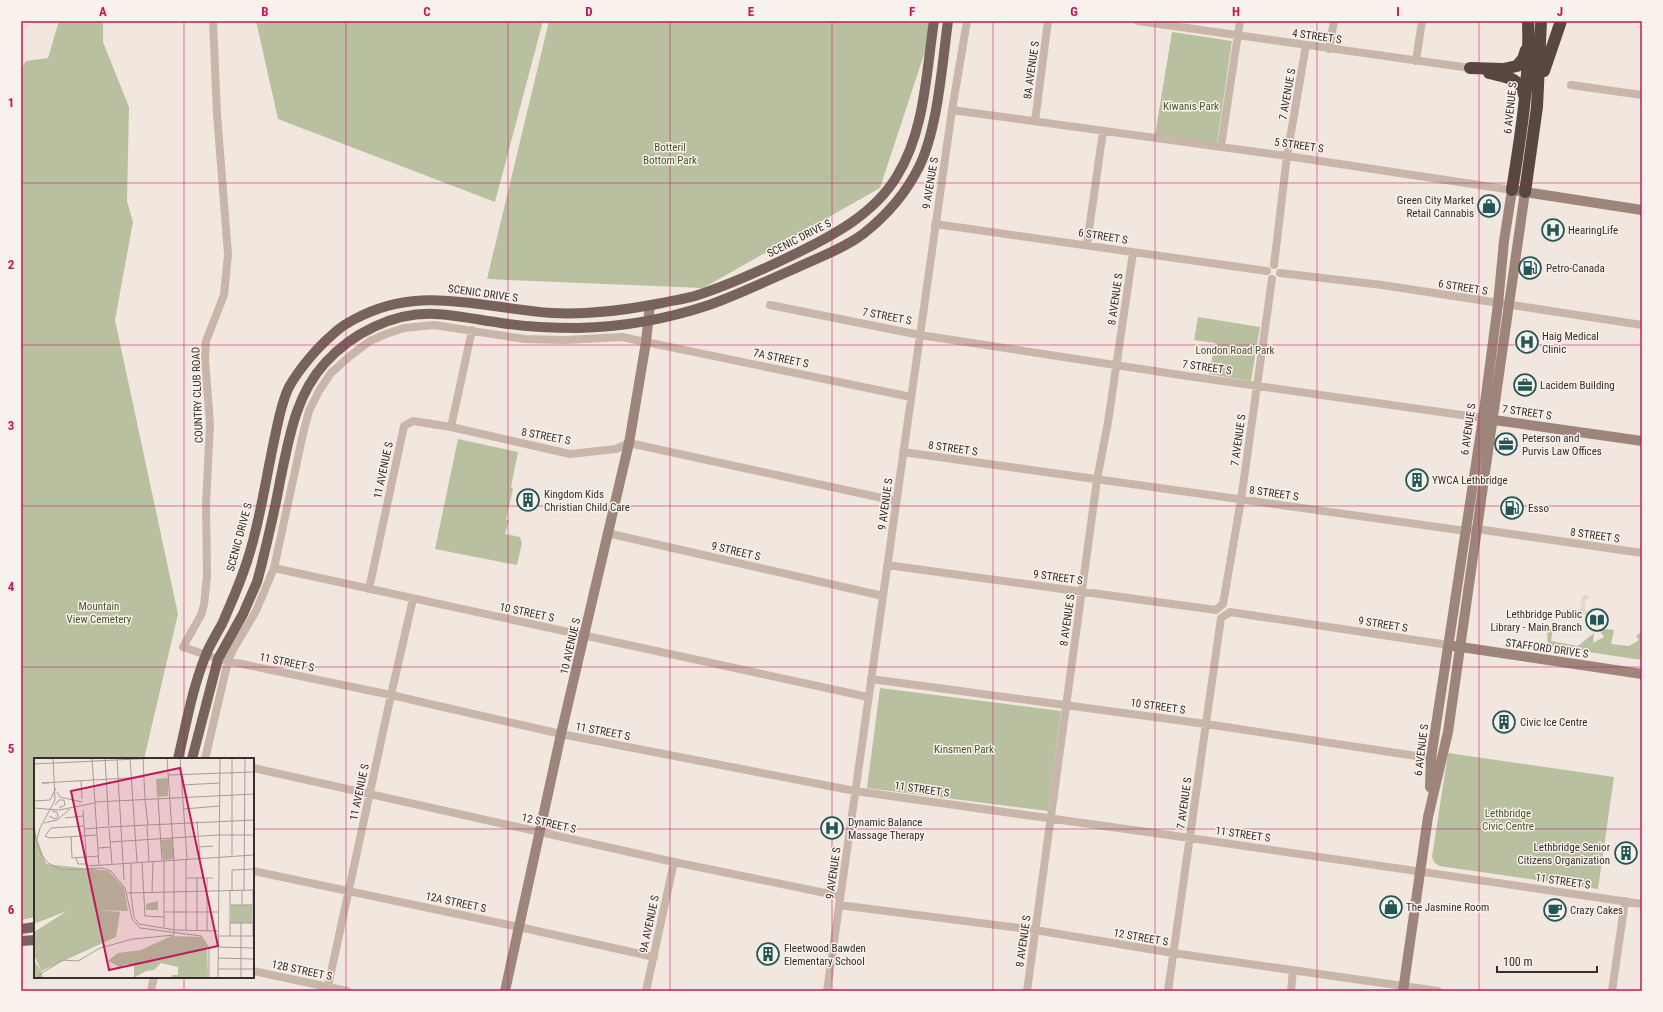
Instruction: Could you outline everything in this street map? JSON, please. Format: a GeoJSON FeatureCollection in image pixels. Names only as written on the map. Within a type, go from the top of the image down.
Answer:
{"type":"FeatureCollection","features":[{"type":"Feature","properties":{"kind":"highway","name":"6 AVENUE S"},"geometry":{"type":"LineString","coordinates":[[1512,190],[1525,99],[1528,21]]}},
{"type":"Feature","properties":{"kind":"highway"},"geometry":{"type":"LineString","coordinates":[[1539,86],[1541,21]]}},
{"type":"Feature","properties":{"kind":"highway"},"geometry":{"type":"LineString","coordinates":[[1539,86],[1561,21]]}},
{"type":"Feature","properties":{"kind":"highway"},"geometry":{"type":"LineString","coordinates":[[1470,68],[1503,69],[1517,66],[1523,59],[1528,44]]}},
{"type":"Feature","properties":{"kind":"highway"},"geometry":{"type":"LineString","coordinates":[[1470,68],[1517,81],[1521,85],[1525,99]]}},
{"type":"Feature","properties":{"kind":"highway","name":"6 AVENUE S"},"geometry":{"type":"LineString","coordinates":[[1525,192],[1539,86]]}},
{"type":"Feature","properties":{"kind":"main road","name":"SCENIC DRIVE S"},"geometry":{"type":"LineString","coordinates":[[178,758],[197,682],[206,655],[222,624],[244,572],[254,534],[279,419],[289,388],[312,356],[333,334],[348,322],[370,311],[390,304],[421,300],[449,299],[508,309],[562,313],[618,310],[650,305],[695,296],[754,274],[823,240],[853,222],[876,203],[896,178],[908,155],[920,111],[934,21]]}},
{"type":"Feature","properties":{"kind":"main road"},"geometry":{"type":"LineString","coordinates":[[192,758],[218,659],[245,608],[261,567],[293,417],[312,379],[325,363],[341,348],[375,326],[399,318],[431,314],[526,326],[562,328],[610,326],[648,322],[709,305],[840,248],[862,234],[885,215],[906,188],[925,152],[936,101],[948,21]]}},
{"type":"Feature","properties":{"kind":"main road","name":"5 STREET S"},"geometry":{"type":"LineString","coordinates":[[1512,190],[1642,210]]}},
{"type":"Feature","properties":{"kind":"main road","name":"6 AVENUE S"},"geometry":{"type":"LineString","coordinates":[[1403,989],[1436,758],[1448,645],[1483,418],[1498,304],[1504,240],[1512,190]]}},
{"type":"Feature","properties":{"kind":"main road","name":"6 AVENUE S"},"geometry":{"type":"LineString","coordinates":[[1436,758],[1448,732],[1494,420],[1525,192]]}},
{"type":"Feature","properties":{"kind":"main road","name":"10 AVENUE S"},"geometry":{"type":"LineString","coordinates":[[505,991],[607,533],[629,443],[646,342],[650,305]]}},
{"type":"Feature","properties":{"kind":"main road","name":"7 STREET S"},"geometry":{"type":"LineString","coordinates":[[1483,418],[1642,441]]}},
{"type":"Feature","properties":{"kind":"main road","name":"STAFFORD DRIVE S"},"geometry":{"type":"LineString","coordinates":[[1448,645],[1642,674]]}},
{"type":"Feature","properties":{"kind":"main road"},"geometry":{"type":"LineString","coordinates":[[21,929],[34,927]]}},
{"type":"Feature","properties":{"kind":"main road"},"geometry":{"type":"LineString","coordinates":[[21,941],[34,940]]}},
{"type":"Feature","properties":{"kind":"street","name":"COUNTRY CLUB ROAD"},"geometry":{"type":"LineString","coordinates":[[206,655],[183,647],[201,615],[204,605],[207,575],[206,505],[210,424],[205,359],[206,341],[224,295],[228,268],[217,114],[213,21]]}},
{"type":"Feature","properties":{"kind":"street","name":"9 AVENUE S"},"geometry":{"type":"LineString","coordinates":[[827,991],[935,224],[967,21]]}},
{"type":"Feature","properties":{"kind":"street","name":"8A AVENUE S"},"geometry":{"type":"LineString","coordinates":[[1035,121],[1048,21]]}},
{"type":"Feature","properties":{"kind":"street","name":"4 STREET S"},"geometry":{"type":"LineString","coordinates":[[1138,21],[1470,68]]}},
{"type":"Feature","properties":{"kind":"street"},"geometry":{"type":"LineString","coordinates":[[1221,146],[1240,21]]}},
{"type":"Feature","properties":{"kind":"street"},"geometry":{"type":"LineString","coordinates":[[1329,49],[1334,21]]}},
{"type":"Feature","properties":{"kind":"street"},"geometry":{"type":"LineString","coordinates":[[1416,61],[1422,21]]}},
{"type":"Feature","properties":{"kind":"street","name":"7 AVENUE S"},"geometry":{"type":"LineString","coordinates":[[1274,265],[1287,156],[1306,45]]}},
{"type":"Feature","properties":{"kind":"street"},"geometry":{"type":"LineString","coordinates":[[1571,85],[1642,95]]}},
{"type":"Feature","properties":{"kind":"street","name":"5 STREET S"},"geometry":{"type":"LineString","coordinates":[[952,110],[1221,146],[1512,190]]}},
{"type":"Feature","properties":{"kind":"street"},"geometry":{"type":"LineString","coordinates":[[1087,244],[1103,131]]}},
{"type":"Feature","properties":{"kind":"street","name":"6 STREET S"},"geometry":{"type":"LineString","coordinates":[[935,224],[1087,244],[1267,271]]}},
{"type":"Feature","properties":{"kind":"street","name":"8 AVENUE S"},"geometry":{"type":"LineString","coordinates":[[1027,991],[1097,480],[1117,365],[1133,252]]}},
{"type":"Feature","properties":{"kind":"street"},"geometry":{"type":"LineString","coordinates":[[1274,265],[1280,269],[1280,273],[1278,277],[1272,278],[1268,276],[1267,271],[1270,266],[1274,265]]}},
{"type":"Feature","properties":{"kind":"street","name":"6 STREET S"},"geometry":{"type":"LineString","coordinates":[[1280,273],[1382,285],[1642,325]]}},
{"type":"Feature","properties":{"kind":"street","name":"7 AVENUE S"},"geometry":{"type":"LineString","coordinates":[[1223,604],[1241,500],[1272,278]]}},
{"type":"Feature","properties":{"kind":"street","name":"7 STREET S"},"geometry":{"type":"LineString","coordinates":[[770,305],[920,335],[1257,386],[1483,418]]}},
{"type":"Feature","properties":{"kind":"street"},"geometry":{"type":"LineString","coordinates":[[207,758],[228,661],[256,611],[274,568],[309,411],[319,391],[331,374],[350,356],[370,341],[404,328],[434,325],[525,339],[565,340],[622,337],[646,342]]}},
{"type":"Feature","properties":{"kind":"street"},"geometry":{"type":"LineString","coordinates":[[451,427],[472,330]]}},
{"type":"Feature","properties":{"kind":"street","name":"7A STREET S"},"geometry":{"type":"LineString","coordinates":[[646,342],[911,397]]}},
{"type":"Feature","properties":{"kind":"street","name":"8 STREET S"},"geometry":{"type":"LineString","coordinates":[[404,426],[411,421],[417,420],[570,454],[616,450],[629,443]]}},
{"type":"Feature","properties":{"kind":"street","name":"11 AVENUE S"},"geometry":{"type":"LineString","coordinates":[[369,588],[404,426]]}},
{"type":"Feature","properties":{"kind":"street"},"geometry":{"type":"LineString","coordinates":[[629,443],[896,502]]}},
{"type":"Feature","properties":{"kind":"street","name":"8 STREET S"},"geometry":{"type":"LineString","coordinates":[[903,452],[1466,531],[1477,529],[1642,553]]}},
{"type":"Feature","properties":{"kind":"street","name":"9 STREET S"},"geometry":{"type":"LineString","coordinates":[[607,533],[883,596]]}},
{"type":"Feature","properties":{"kind":"street","name":"9 STREET S"},"geometry":{"type":"LineString","coordinates":[[887,565],[1216,610],[1223,604]]}},
{"type":"Feature","properties":{"kind":"street","name":"10 STREET S"},"geometry":{"type":"LineString","coordinates":[[274,568],[868,697]]}},
{"type":"Feature","properties":{"kind":"street","name":"11 AVENUE S"},"geometry":{"type":"LineString","coordinates":[[328,989],[413,599]]}},
{"type":"Feature","properties":{"kind":"street","name":"9 STREET S"},"geometry":{"type":"LineString","coordinates":[[1221,618],[1230,612],[1448,645]]}},
{"type":"Feature","properties":{"kind":"street","name":"7 AVENUE S"},"geometry":{"type":"LineString","coordinates":[[1168,991],[1221,618]]}},
{"type":"Feature","properties":{"kind":"street","name":"11 STREET S"},"geometry":{"type":"LineString","coordinates":[[206,655],[218,659],[391,695],[562,734],[855,791],[1642,904]]}},
{"type":"Feature","properties":{"kind":"street","name":"10 STREET S"},"geometry":{"type":"LineString","coordinates":[[871,679],[1206,724],[1436,758]]}},
{"type":"Feature","properties":{"kind":"street","name":"12 STREET S"},"geometry":{"type":"LineString","coordinates":[[254,768],[674,862],[840,896]]}},
{"type":"Feature","properties":{"kind":"street","name":"9A AVENUE S"},"geometry":{"type":"LineString","coordinates":[[646,991],[674,862]]}},
{"type":"Feature","properties":{"kind":"street","name":"12A STREET S"},"geometry":{"type":"LineString","coordinates":[[254,871],[349,890],[654,957]]}},
{"type":"Feature","properties":{"kind":"street"},"geometry":{"type":"LineString","coordinates":[[1612,991],[1625,901]]}},
{"type":"Feature","properties":{"kind":"street","name":"12 STREET S"},"geometry":{"type":"LineString","coordinates":[[839,905],[1035,930],[1174,953],[1293,970],[1403,989],[1438,991]]}},
{"type":"Feature","properties":{"kind":"street"},"geometry":{"type":"LineString","coordinates":[[1291,991],[1293,970]]}},
{"type":"Feature","properties":{"kind":"street","name":"12B STREET S"},"geometry":{"type":"LineString","coordinates":[[254,971],[328,989],[347,991]]}},
{"type":"Feature","properties":{"kind":"street"},"geometry":{"type":"LineString","coordinates":[[151,991],[154,978]]}},
{"type":"Feature","properties":{"kind":"green space","name":"Mountain View Cemetery"},"geometry":{"type":"Polygon","coordinates":[[[59,21],[103,21],[103,42],[129,107],[127,201],[133,222],[115,320],[178,614],[144,758],[34,758],[34,917],[21,920],[21,68],[26,61],[48,58],[59,21]]]}},
{"type":"Feature","properties":{"kind":"green space"},"geometry":{"type":"Polygon","coordinates":[[[256,21],[543,21],[495,202],[278,119],[256,21]]]}},
{"type":"Feature","properties":{"kind":"green space","name":"Botteril Bottom Park"},"geometry":{"type":"Polygon","coordinates":[[[549,21],[935,21],[880,188],[703,288],[487,279],[549,21]]]}},
{"type":"Feature","properties":{"kind":"green space","name":"Kiwanis Park"},"geometry":{"type":"Polygon","coordinates":[[[1172,32],[1232,41],[1217,143],[1155,135],[1172,32]]]}},
{"type":"Feature","properties":{"kind":"green space","name":"London Road Park"},"geometry":{"type":"Polygon","coordinates":[[[1198,317],[1260,327],[1251,381],[1209,374],[1215,343],[1194,340],[1198,317]]]}},
{"type":"Feature","properties":{"kind":"green space"},"geometry":{"type":"Polygon","coordinates":[[[458,439],[518,452],[511,487],[513,488],[506,520],[509,520],[505,534],[520,537],[522,543],[517,565],[435,549],[458,439]]]}},
{"type":"Feature","properties":{"kind":"green space"},"geometry":{"type":"Polygon","coordinates":[[[1553,627],[1551,641],[1578,646],[1594,633],[1593,643],[1604,637],[1598,628],[1614,630],[1611,644],[1629,646],[1639,640],[1636,636],[1642,631],[1642,660],[1548,646],[1547,632],[1553,627]]]}},
{"type":"Feature","properties":{"kind":"green space","name":"Kinsmen Park"},"geometry":{"type":"Polygon","coordinates":[[[880,688],[1061,711],[1048,811],[867,788],[880,688]]]}},
{"type":"Feature","properties":{"kind":"green space","name":"Lethbridge Civic Centre"},"geometry":{"type":"Polygon","coordinates":[[[1448,753],[1614,777],[1598,889],[1439,866],[1434,862],[1432,857],[1448,753]]]}},
{"type":"Feature","properties":{"kind":"shaded area"},"geometry":{"type":"Polygon","coordinates":[[[1584,595],[1590,596],[1585,602],[1585,611],[1602,615],[1601,620],[1589,618],[1587,615],[1577,613],[1568,615],[1566,612],[1567,608],[1580,609],[1582,597],[1584,595]]]}},
{"type":"Feature","properties":{"kind":"place","name":"Green City Market Retail Cannabis"},"geometry":{"type":"Point","coordinates":[1489,206]}},
{"type":"Feature","properties":{"kind":"place","name":"HearingLife"},"geometry":{"type":"Point","coordinates":[1553,230]}},
{"type":"Feature","properties":{"kind":"place","name":"Petro-Canada"},"geometry":{"type":"Point","coordinates":[1530,268]}},
{"type":"Feature","properties":{"kind":"place","name":"Haig Medical Clinic"},"geometry":{"type":"Point","coordinates":[1527,342]}},
{"type":"Feature","properties":{"kind":"place","name":"Lacidem Building"},"geometry":{"type":"Point","coordinates":[1525,385]}},
{"type":"Feature","properties":{"kind":"place","name":"Peterson and Purvis Law Offices"},"geometry":{"type":"Point","coordinates":[1506,444]}},
{"type":"Feature","properties":{"kind":"place","name":"YWCA Lethbridge"},"geometry":{"type":"Point","coordinates":[1417,480]}},
{"type":"Feature","properties":{"kind":"place","name":"Kingdom Kids Christian Child Care"},"geometry":{"type":"Point","coordinates":[528,500]}},
{"type":"Feature","properties":{"kind":"place","name":"Esso"},"geometry":{"type":"Point","coordinates":[1512,508]}},
{"type":"Feature","properties":{"kind":"place","name":"Lethbridge Public Library - Main Branch"},"geometry":{"type":"Point","coordinates":[1597,620]}},
{"type":"Feature","properties":{"kind":"place","name":"Civic Ice Centre"},"geometry":{"type":"Point","coordinates":[1504,722]}},
{"type":"Feature","properties":{"kind":"place","name":"Dynamic Balance Massage Therapy"},"geometry":{"type":"Point","coordinates":[832,828]}},
{"type":"Feature","properties":{"kind":"place","name":"Lethbridge Senior Citizens Organization"},"geometry":{"type":"Point","coordinates":[1626,853]}},
{"type":"Feature","properties":{"kind":"place","name":"The Jasmine Room"},"geometry":{"type":"Point","coordinates":[1391,907]}},
{"type":"Feature","properties":{"kind":"place","name":"Crazy Cakes"},"geometry":{"type":"Point","coordinates":[1555,910]}},
{"type":"Feature","properties":{"kind":"place","name":"Fleetwood Bawden Elementary School"},"geometry":{"type":"Point","coordinates":[768,954]}}]}
